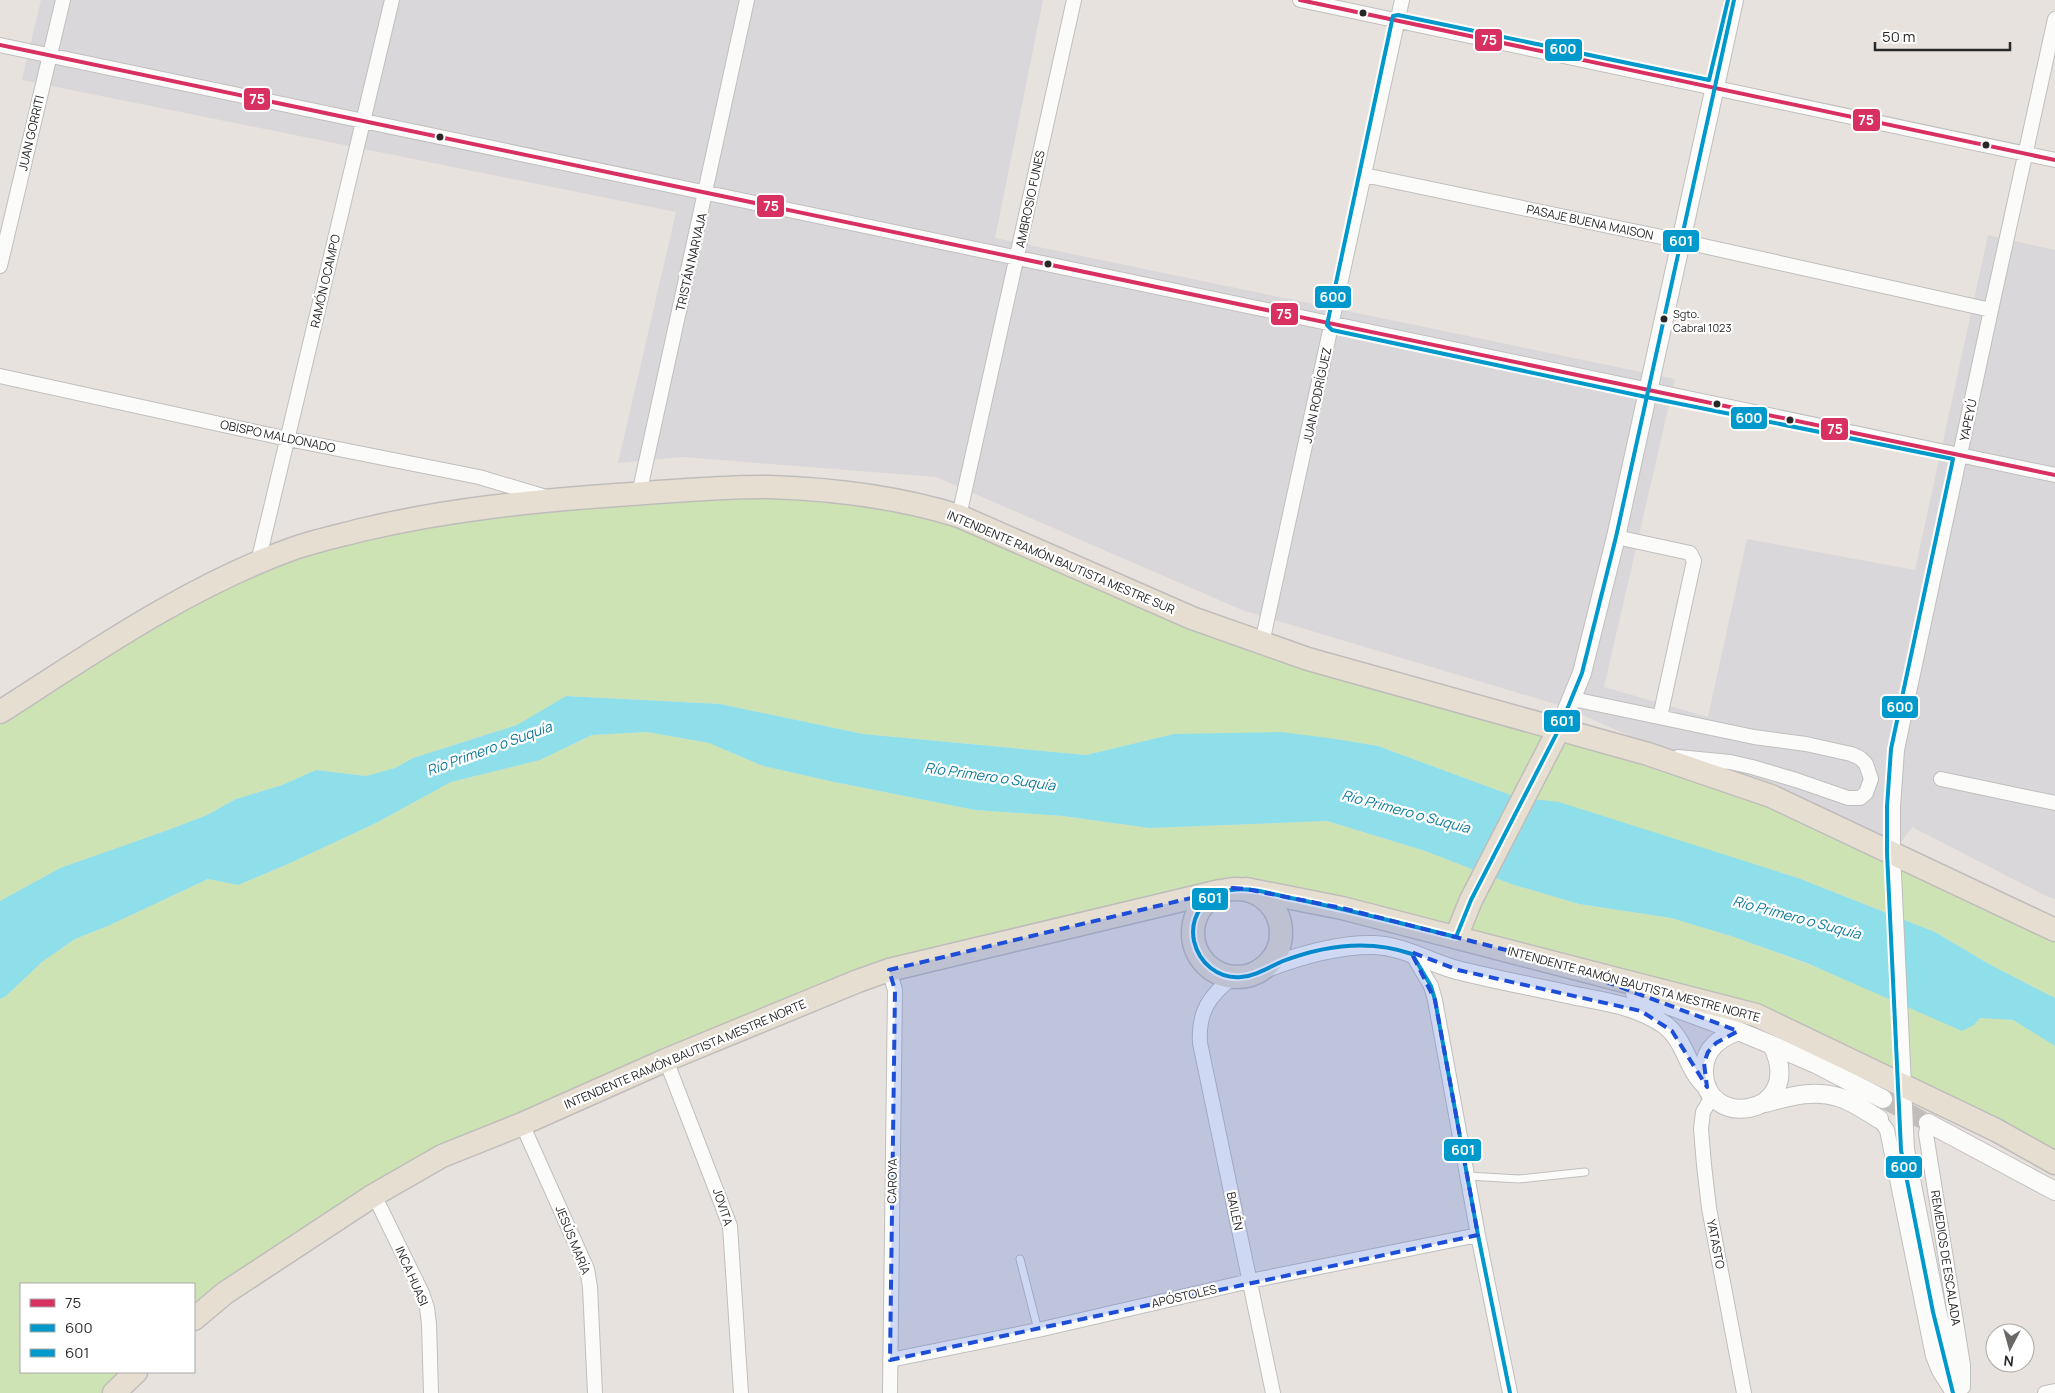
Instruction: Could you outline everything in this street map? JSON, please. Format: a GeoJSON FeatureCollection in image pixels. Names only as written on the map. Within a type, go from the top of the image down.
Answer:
{"type":"FeatureCollection","features":[{"type":"Feature","properties":{"kind":"main road","name":"INTENDENTE RAMÓN BAUTISTA MESTRE SUR"},"geometry":{"type":"LineString","coordinates":[[0,712],[134,627],[258,562],[294,548],[391,523],[433,515],[555,499],[768,487],[864,494],[907,502],[959,516],[1192,618],[1262,644],[1318,662],[1648,754],[1771,796],[2055,930]]}},
{"type":"Feature","properties":{"kind":"main road"},"geometry":{"type":"LineString","coordinates":[[1456,937],[1471,900],[1559,729]]}},
{"type":"Feature","properties":{"kind":"main road"},"geometry":{"type":"LineString","coordinates":[[1233,888],[1246,889],[1258,893],[1270,902],[1278,915],[1282,930],[1281,945],[1274,958],[1264,969],[1254,974],[1233,978],[1219,974],[1206,965],[1198,954],[1193,940],[1193,925],[1198,911],[1207,900],[1220,892],[1233,888]]}},
{"type":"Feature","properties":{"kind":"main road","name":"INTENDENTE RAMÓN BAUTISTA MESTRE NORTE"},"geometry":{"type":"LineString","coordinates":[[1246,889],[1342,908],[1756,1015],[1903,1079],[2055,1163]]}},
{"type":"Feature","properties":{"kind":"main road","name":"INTENDENTE RAMÓN BAUTISTA MESTRE NORTE"},"geometry":{"type":"LineString","coordinates":[[195,1318],[225,1293],[374,1195],[442,1156],[522,1124],[666,1060],[889,970],[1220,892]]}},
{"type":"Feature","properties":{"kind":"main road"},"geometry":{"type":"LineString","coordinates":[[114,1393],[135,1373]]}},
{"type":"Feature","properties":{"kind":"street","name":"JUAN GORRITI"},"geometry":{"type":"LineString","coordinates":[[0,266],[63,0]]}},
{"type":"Feature","properties":{"kind":"street","name":"RAMÓN OCAMPO"},"geometry":{"type":"LineString","coordinates":[[258,562],[392,0]]}},
{"type":"Feature","properties":{"kind":"street","name":"TRISTÁN NARVAJA"},"geometry":{"type":"LineString","coordinates":[[639,494],[747,0]]}},
{"type":"Feature","properties":{"kind":"street","name":"AMBROSIO FUNES"},"geometry":{"type":"LineString","coordinates":[[959,516],[1074,0]]}},
{"type":"Feature","properties":{"kind":"street"},"geometry":{"type":"LineString","coordinates":[[1300,0],[2055,160]]}},
{"type":"Feature","properties":{"kind":"street","name":"JUAN RODRÍGUEZ"},"geometry":{"type":"LineString","coordinates":[[1262,644],[1402,0]]}},
{"type":"Feature","properties":{"kind":"street"},"geometry":{"type":"LineString","coordinates":[[1559,729],[1582,674],[1616,537],[1734,0]]}},
{"type":"Feature","properties":{"kind":"street","name":"YAPEYÚ"},"geometry":{"type":"LineString","coordinates":[[1894,886],[1893,807],[1898,750],[1960,454],[2055,19]]}},
{"type":"Feature","properties":{"kind":"street"},"geometry":{"type":"LineString","coordinates":[[0,45],[2055,475]]}},
{"type":"Feature","properties":{"kind":"street","name":"PASAJE BUENA MAISON"},"geometry":{"type":"LineString","coordinates":[[1364,175],[1682,241],[1991,310]]}},
{"type":"Feature","properties":{"kind":"street","name":"OBISPO MALDONADO"},"geometry":{"type":"LineString","coordinates":[[0,376],[288,439],[479,477],[555,499]]}},
{"type":"Feature","properties":{"kind":"street"},"geometry":{"type":"LineString","coordinates":[[1616,537],[1690,553],[1694,561],[1660,717]]}},
{"type":"Feature","properties":{"kind":"street"},"geometry":{"type":"LineString","coordinates":[[1573,699],[1754,737],[1806,744],[1851,754],[1860,758],[1866,764],[1870,771],[1870,786],[1860,798],[1848,798],[1796,780],[1730,762],[1648,754]]}},
{"type":"Feature","properties":{"kind":"street"},"geometry":{"type":"LineString","coordinates":[[1940,779],[2055,803]]}},
{"type":"Feature","properties":{"kind":"street","name":"REMEDIOS DE ESCALADA"},"geometry":{"type":"LineString","coordinates":[[1894,886],[1907,1149],[1939,1311],[1959,1393]]}},
{"type":"Feature","properties":{"kind":"street"},"geometry":{"type":"LineString","coordinates":[[1264,969],[1305,955],[1361,946],[1375,945],[1412,954],[1458,970],[1641,1011],[1672,1031],[1679,1040],[1696,1075],[1721,1104],[1732,1109],[1754,1108],[1765,1103],[1799,1094],[1825,1094],[1839,1097],[1879,1119],[1887,1130],[1933,1356],[1939,1371],[1952,1393]]}},
{"type":"Feature","properties":{"kind":"street"},"geometry":{"type":"LineString","coordinates":[[1412,954],[1431,986],[1435,1000],[1478,1235],[1510,1393]]}},
{"type":"Feature","properties":{"kind":"street"},"geometry":{"type":"LineString","coordinates":[[1553,962],[1772,1045],[1816,1064],[1883,1099]]}},
{"type":"Feature","properties":{"kind":"street","name":"CAROYA"},"geometry":{"type":"LineString","coordinates":[[889,970],[895,990],[890,1393]]}},
{"type":"Feature","properties":{"kind":"street","name":"BAILÉN"},"geometry":{"type":"LineString","coordinates":[[1233,978],[1211,997],[1201,1018],[1199,1029],[1202,1053],[1273,1393]]}},
{"type":"Feature","properties":{"kind":"street"},"geometry":{"type":"LineString","coordinates":[[1710,1092],[1703,1075],[1704,1063],[1708,1052],[1716,1043],[1738,1032]]}},
{"type":"Feature","properties":{"kind":"street"},"geometry":{"type":"LineString","coordinates":[[1765,1103],[1774,1094],[1781,1070],[1778,1057],[1772,1045]]}},
{"type":"Feature","properties":{"kind":"street","name":"JOVITA"},"geometry":{"type":"LineString","coordinates":[[666,1060],[730,1226],[741,1393]]}},
{"type":"Feature","properties":{"kind":"street","name":"YATASTO"},"geometry":{"type":"LineString","coordinates":[[1710,1092],[1703,1112],[1701,1129],[1704,1165],[1709,1208],[1744,1393]]}},
{"type":"Feature","properties":{"kind":"street"},"geometry":{"type":"LineString","coordinates":[[1928,1123],[2055,1191]]}},
{"type":"Feature","properties":{"kind":"street","name":"REMEDIOS DE ESCALADA"},"geometry":{"type":"LineString","coordinates":[[1928,1123],[1926,1134],[1963,1365],[1963,1393]]}},
{"type":"Feature","properties":{"kind":"street","name":"JESÚS MARÍA"},"geometry":{"type":"LineString","coordinates":[[522,1124],[587,1269],[590,1287],[595,1393]]}},
{"type":"Feature","properties":{"kind":"street","name":"INCA HUASI"},"geometry":{"type":"LineString","coordinates":[[374,1195],[422,1293],[427,1308],[431,1393]]}},
{"type":"Feature","properties":{"kind":"street","name":"APÓSTOLES"},"geometry":{"type":"LineString","coordinates":[[890,1360],[1038,1330],[1250,1281],[1478,1235]]}},
{"type":"Feature","properties":{"kind":"street"},"geometry":{"type":"LineString","coordinates":[[2045,1393],[2055,1391]]}},
{"type":"Feature","properties":{"kind":"lane"},"geometry":{"type":"LineString","coordinates":[[1468,1176],[1519,1179],[1585,1172]]}},
{"type":"Feature","properties":{"kind":"lane"},"geometry":{"type":"LineString","coordinates":[[1020,1259],[1038,1330]]}},
{"type":"Feature","properties":{"kind":"highlighted area"},"geometry":{"type":"Polygon","coordinates":[[[1233,888],[1342,908],[1553,962],[1738,1031],[1716,1043],[1708,1052],[1704,1063],[1707,1087],[1672,1031],[1641,1011],[1458,970],[1411,952],[1435,1000],[1478,1235],[890,1360],[895,990],[889,970],[1233,888]]]}},
{"type":"Feature","properties":{"kind":"shaded area"},"geometry":{"type":"Polygon","coordinates":[[[41,0],[1043,0],[995,238],[1675,379],[1604,687],[1708,717],[1747,539],[1915,570],[1988,235],[2055,250],[2055,899],[1912,827],[1893,853],[1562,706],[1242,610],[936,477],[683,457],[618,463],[676,212],[22,80],[41,0]]]}},
{"type":"Feature","properties":{"kind":"green space"},"geometry":{"type":"Polygon","coordinates":[[[708,489],[907,502],[1192,618],[1648,754],[2055,930],[2055,998],[1989,964],[1935,932],[1798,878],[1692,845],[1516,797],[1378,746],[1336,739],[1174,734],[1086,755],[863,734],[720,704],[566,696],[517,725],[413,758],[395,768],[366,776],[316,770],[282,785],[236,799],[207,815],[168,830],[60,868],[0,901],[0,712],[134,627],[335,536],[708,489]]]}},
{"type":"Feature","properties":{"kind":"green space"},"geometry":{"type":"Polygon","coordinates":[[[647,732],[709,743],[763,766],[975,810],[1063,816],[1149,828],[1327,821],[1425,851],[1511,884],[1579,904],[1671,918],[1734,937],[1974,1025],[1980,1018],[2013,1020],[2055,1046],[2055,1163],[1756,1015],[1258,893],[1220,891],[889,970],[442,1156],[195,1318],[195,1283],[20,1283],[20,1373],[135,1373],[114,1393],[0,1393],[0,999],[6,996],[42,962],[75,939],[108,926],[208,879],[238,885],[376,823],[451,782],[540,760],[592,735],[647,732]]]}},
{"type":"Feature","properties":{"kind":"water","name":"Río Primero o Suquía"},"geometry":{"type":"Polygon","coordinates":[[[566,696],[720,704],[863,734],[1086,755],[1174,734],[1281,732],[1378,746],[1516,797],[1559,802],[1798,878],[1935,932],[1989,964],[2055,998],[2055,1046],[2013,1020],[1980,1018],[1974,1025],[1962,1031],[1809,964],[1734,937],[1671,918],[1579,904],[1511,884],[1425,851],[1327,821],[1149,828],[1063,816],[975,810],[763,766],[709,743],[647,732],[592,735],[540,760],[451,782],[376,823],[238,885],[208,879],[108,926],[75,939],[42,962],[6,996],[0,999],[0,901],[60,868],[168,830],[207,815],[236,799],[282,785],[316,770],[366,776],[395,768],[413,758],[517,725],[566,696]]]}},
{"type":"Feature","properties":{"kind":"tunnel"},"geometry":{"type":"LineString","coordinates":[[1883,1099],[1928,1123]]}},
{"type":"Feature","properties":{"kind":"transit line","name":"75"},"geometry":{"type":"LineString","coordinates":[[1300,0],[2055,160]]}},
{"type":"Feature","properties":{"kind":"transit line","name":"600"},"geometry":{"type":"LineString","coordinates":[[1728,0],[1709,80],[1398,15],[1393,16],[1327,325],[1332,330],[1646,397],[1953,459],[1891,749],[1887,807],[1887,853],[1901,1150],[1933,1312],[1953,1393]]}},
{"type":"Feature","properties":{"kind":"transit line","name":"601"},"geometry":{"type":"LineString","coordinates":[[1510,1393],[1478,1235],[1435,1000],[1431,986],[1412,954],[1396,949],[1363,945],[1331,948],[1299,955],[1252,975],[1233,977],[1217,972],[1205,963],[1194,941],[1194,923],[1201,907],[1214,896],[1231,890],[1246,889],[1394,921],[1456,937],[1471,900],[1559,729],[1582,673],[1616,537],[1734,0]]}},
{"type":"Feature","properties":{"kind":"transit line","name":"75"},"geometry":{"type":"LineString","coordinates":[[0,45],[2055,475]]}},
{"type":"Feature","properties":{"kind":"place","name":"Sgto. Cabral 1023"},"geometry":{"type":"Point","coordinates":[1664,319]}}]}
